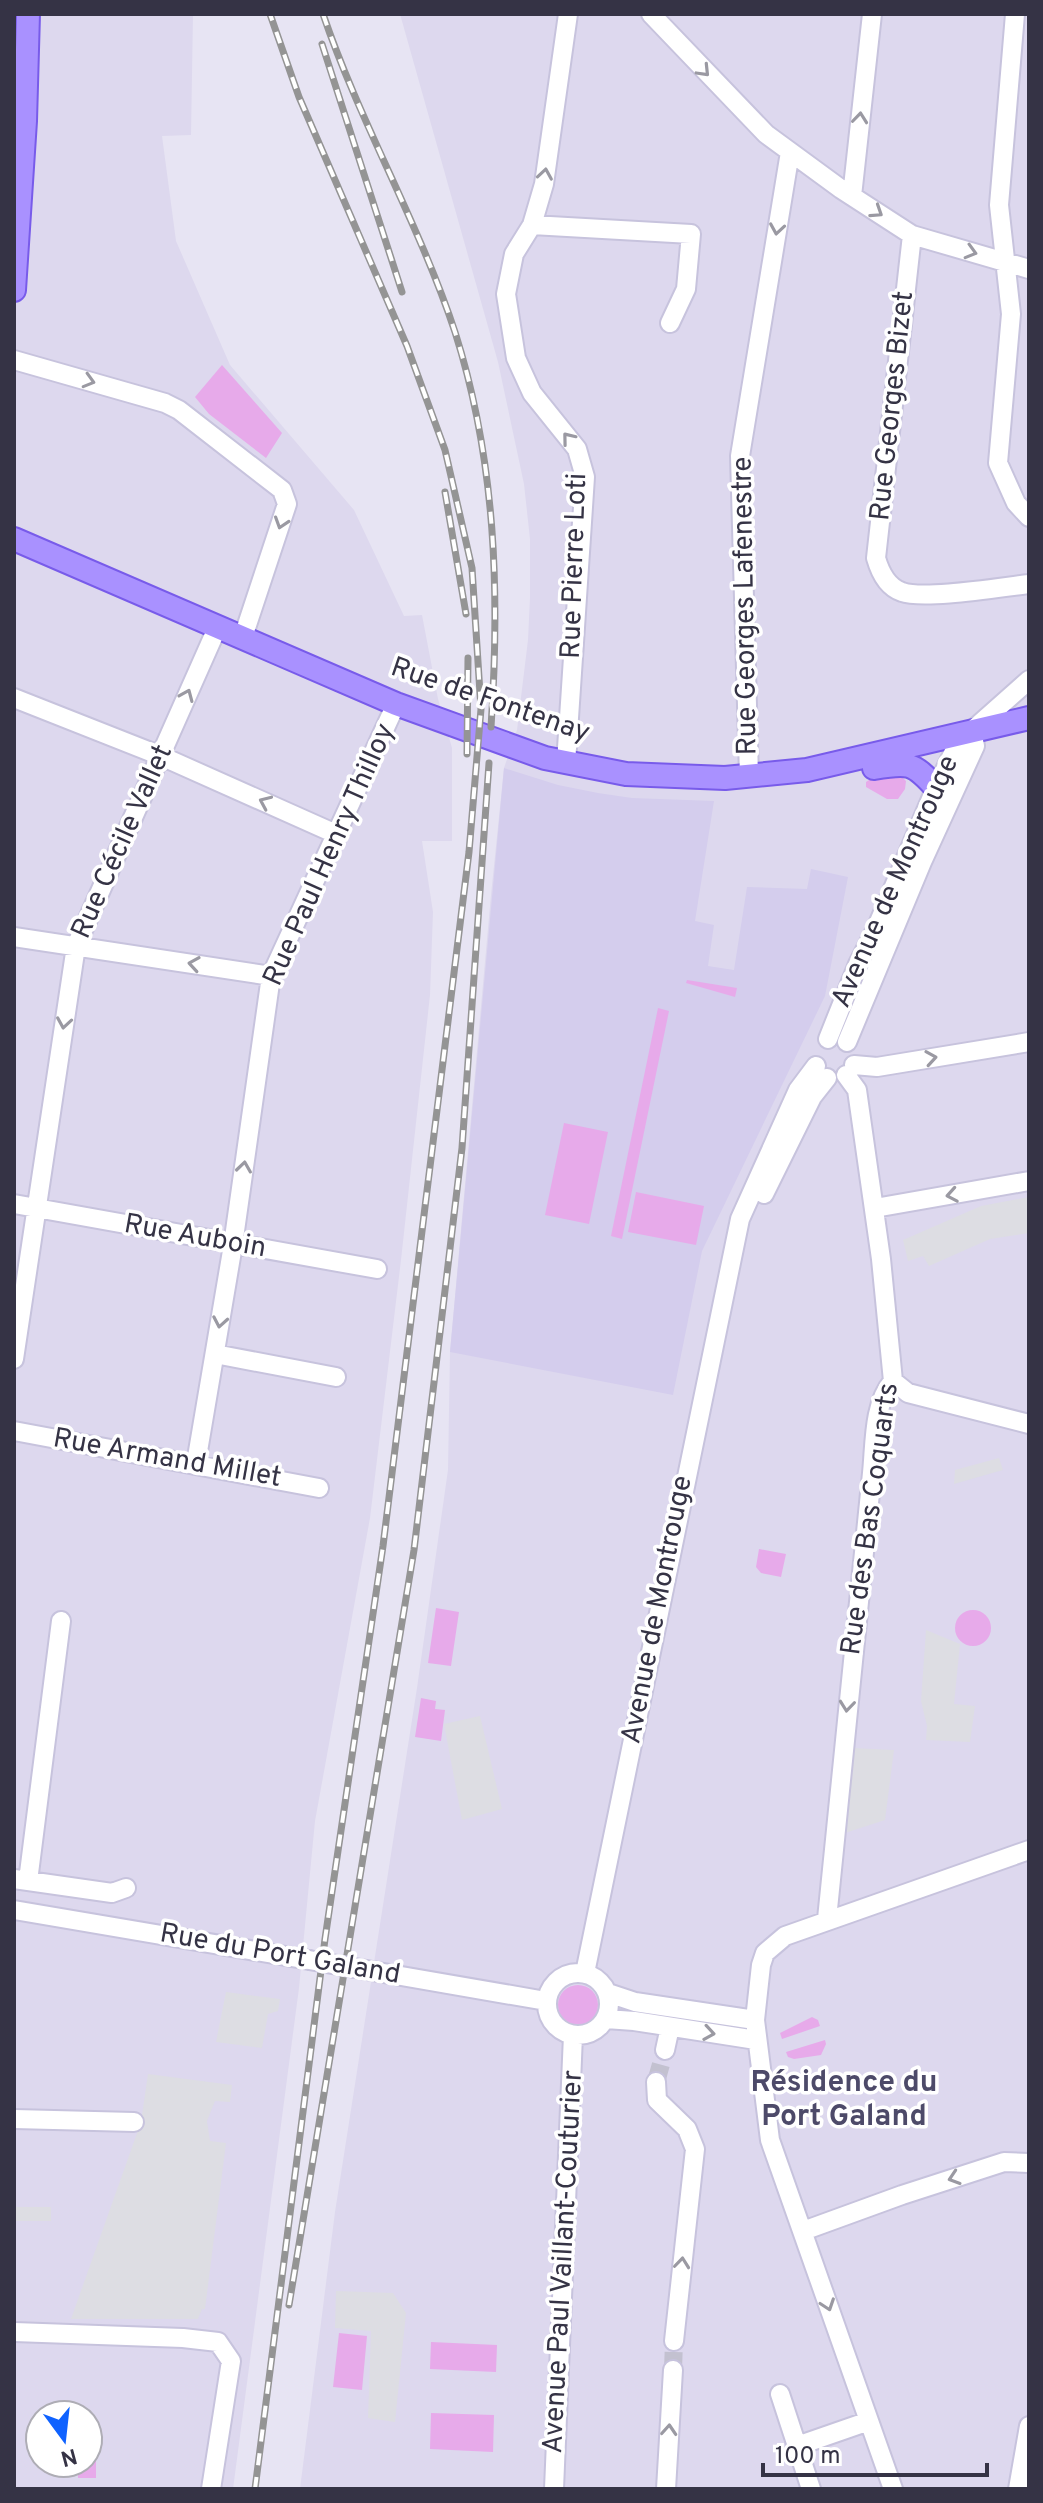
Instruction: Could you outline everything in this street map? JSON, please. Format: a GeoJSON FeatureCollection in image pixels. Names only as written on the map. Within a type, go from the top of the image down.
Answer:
{"type":"FeatureCollection","features":[{"type":"Feature","properties":{"kind":"main road"},"geometry":{"type":"LineString","coordinates":[[14,290],[25,133],[28,14]]}},
{"type":"Feature","properties":{"kind":"main road","name":"Rue de Fontenay"},"geometry":{"type":"LineString","coordinates":[[14,539],[396,704],[520,750],[566,763],[626,774],[656,777],[749,776],[829,765],[1029,718]]}},
{"type":"Feature","properties":{"kind":"main road"},"geometry":{"type":"LineString","coordinates":[[829,765],[863,770],[901,763],[913,765],[936,788]]}},
{"type":"Feature","properties":{"kind":"street","name":"Rue Pierre Loti"},"geometry":{"type":"LineString","coordinates":[[566,763],[585,477],[577,449],[532,393],[516,358],[506,294],[514,254],[532,225],[544,184],[568,14]]}},
{"type":"Feature","properties":{"kind":"street"},"geometry":{"type":"LineString","coordinates":[[651,14],[766,134],[852,196],[912,235],[1029,269]]}},
{"type":"Feature","properties":{"kind":"street"},"geometry":{"type":"LineString","coordinates":[[852,196],[872,14]]}},
{"type":"Feature","properties":{"kind":"street"},"geometry":{"type":"LineString","coordinates":[[1015,14],[999,205],[1011,339],[998,463],[1016,503],[1029,517]]}},
{"type":"Feature","properties":{"kind":"street","name":"Rue Georges Lafenestre"},"geometry":{"type":"LineString","coordinates":[[749,776],[740,456],[790,152]]}},
{"type":"Feature","properties":{"kind":"street"},"geometry":{"type":"LineString","coordinates":[[532,225],[691,234],[686,289],[670,323]]}},
{"type":"Feature","properties":{"kind":"street","name":"Rue Georges Bizet"},"geometry":{"type":"LineString","coordinates":[[912,235],[876,558],[881,576],[899,592],[919,595],[1029,584]]}},
{"type":"Feature","properties":{"kind":"street"},"geometry":{"type":"LineString","coordinates":[[14,360],[165,403],[179,410],[282,490],[287,504],[243,637]]}},
{"type":"Feature","properties":{"kind":"street","name":"Rue Cécile Vallet"},"geometry":{"type":"LineString","coordinates":[[14,1359],[76,946],[218,626]]}},
{"type":"Feature","properties":{"kind":"street"},"geometry":{"type":"LineString","coordinates":[[972,731],[1029,680]]}},
{"type":"Feature","properties":{"kind":"street"},"geometry":{"type":"LineString","coordinates":[[14,698],[161,756],[336,834]]}},
{"type":"Feature","properties":{"kind":"street","name":"Rue Paul Henry Thilloy"},"geometry":{"type":"LineString","coordinates":[[196,1463],[233,1245],[271,976],[396,704]]}},
{"type":"Feature","properties":{"kind":"street","name":"Avenue de Montrouge"},"geometry":{"type":"LineString","coordinates":[[972,731],[975,746],[969,761],[838,1040],[858,964],[958,743],[972,731]]}},
{"type":"Feature","properties":{"kind":"street"},"geometry":{"type":"LineString","coordinates":[[14,937],[271,976]]}},
{"type":"Feature","properties":{"kind":"street"},"geometry":{"type":"LineString","coordinates":[[850,1070],[854,1052],[838,1040],[815,1051],[821,1072],[834,1079],[850,1070],[1029,1042]]}},
{"type":"Feature","properties":{"kind":"street","name":"Rue des Bas Coquarts"},"geometry":{"type":"LineString","coordinates":[[827,1919],[873,1460],[880,1404],[885,1390],[893,1381],[875,1208],[857,1090],[850,1070]]}},
{"type":"Feature","properties":{"kind":"street","name":"Avenue de Montrouge"},"geometry":{"type":"LineString","coordinates":[[585,1973],[718,1316],[735,1248],[754,1216],[821,1072]]}},
{"type":"Feature","properties":{"kind":"street"},"geometry":{"type":"LineString","coordinates":[[875,1208],[1029,1181]]}},
{"type":"Feature","properties":{"kind":"street","name":"Rue Auboin"},"geometry":{"type":"LineString","coordinates":[[14,1204],[377,1269]]}},
{"type":"Feature","properties":{"kind":"street"},"geometry":{"type":"LineString","coordinates":[[215,1354],[336,1377]]}},
{"type":"Feature","properties":{"kind":"street"},"geometry":{"type":"LineString","coordinates":[[893,1381],[908,1393],[1029,1424]]}},
{"type":"Feature","properties":{"kind":"street","name":"Rue Armand Millet"},"geometry":{"type":"LineString","coordinates":[[14,1431],[319,1488]]}},
{"type":"Feature","properties":{"kind":"street"},"geometry":{"type":"LineString","coordinates":[[61,1621],[21,1880],[112,1893],[126,1888]]}},
{"type":"Feature","properties":{"kind":"street"},"geometry":{"type":"LineString","coordinates":[[893,2489],[770,2140],[756,2040],[761,1965],[765,1953],[785,1936],[1029,1850]]}},
{"type":"Feature","properties":{"kind":"street","name":"Rue du Port Galand"},"geometry":{"type":"LineString","coordinates":[[14,1910],[546,2001]]}},
{"type":"Feature","properties":{"kind":"street"},"geometry":{"type":"LineString","coordinates":[[585,1973],[598,1980],[608,1993],[606,2019],[589,2034],[573,2035],[561,2031],[551,2021],[546,2001],[554,1983],[561,1977],[585,1973]]}},
{"type":"Feature","properties":{"kind":"street"},"geometry":{"type":"LineString","coordinates":[[608,1993],[635,2002],[755,2020]]}},
{"type":"Feature","properties":{"kind":"street"},"geometry":{"type":"LineString","coordinates":[[606,2019],[756,2040]]}},
{"type":"Feature","properties":{"kind":"street"},"geometry":{"type":"LineString","coordinates":[[665,2050],[670,2027]]}},
{"type":"Feature","properties":{"kind":"street","name":"Avenue Paul Vaillant-Couturier"},"geometry":{"type":"LineString","coordinates":[[554,2489],[573,2035]]}},
{"type":"Feature","properties":{"kind":"street"},"geometry":{"type":"LineString","coordinates":[[656,2082],[657,2100],[687,2129],[695,2149],[674,2341]]}},
{"type":"Feature","properties":{"kind":"street"},"geometry":{"type":"LineString","coordinates":[[14,2119],[134,2122]]}},
{"type":"Feature","properties":{"kind":"street"},"geometry":{"type":"LineString","coordinates":[[803,2231],[1004,2162],[1029,2163]]}},
{"type":"Feature","properties":{"kind":"street"},"geometry":{"type":"LineString","coordinates":[[14,2332],[218,2342],[231,2361],[211,2489]]}},
{"type":"Feature","properties":{"kind":"street"},"geometry":{"type":"LineString","coordinates":[[666,2489],[673,2370]]}},
{"type":"Feature","properties":{"kind":"street"},"geometry":{"type":"LineString","coordinates":[[780,2394],[811,2489]]}},
{"type":"Feature","properties":{"kind":"street"},"geometry":{"type":"LineString","coordinates":[[797,2446],[869,2421]]}},
{"type":"Feature","properties":{"kind":"street"},"geometry":{"type":"LineString","coordinates":[[1018,2489],[1029,2426]]}},
{"type":"Feature","properties":{"kind":"shaded area"},"geometry":{"type":"Polygon","coordinates":[[[14,14],[193,14],[191,135],[162,136],[176,241],[230,365],[354,510],[404,616],[422,615],[438,699],[452,748],[452,841],[422,841],[433,912],[430,995],[401,1260],[370,1518],[315,1821],[299,1988],[233,2489],[14,2489],[14,14]]]}},
{"type":"Feature","properties":{"kind":"shaded area"},"geometry":{"type":"Polygon","coordinates":[[[400,14],[1029,14],[1029,2489],[300,2489],[335,2212],[448,1470],[450,1352],[491,895],[504,768],[517,730],[530,598],[530,539],[524,484],[498,362],[400,14]]]}},
{"type":"Feature","properties":{"kind":"shaded area"},"geometry":{"type":"Polygon","coordinates":[[[222,365],[282,433],[266,458],[209,414],[195,397],[222,365]]]}},
{"type":"Feature","properties":{"kind":"shaded area"},"geometry":{"type":"Polygon","coordinates":[[[504,768],[558,785],[598,793],[632,798],[714,801],[695,921],[714,925],[708,966],[734,970],[747,887],[807,889],[811,869],[848,877],[825,996],[702,1251],[673,1395],[450,1352],[504,768]]]}},
{"type":"Feature","properties":{"kind":"shaded area"},"geometry":{"type":"Polygon","coordinates":[[[899,774],[906,781],[898,799],[887,799],[866,787],[866,782],[872,778],[899,774]]]}},
{"type":"Feature","properties":{"kind":"shaded area"},"geometry":{"type":"Polygon","coordinates":[[[687,980],[737,988],[735,997],[686,983],[687,980]]]}},
{"type":"Feature","properties":{"kind":"shaded area"},"geometry":{"type":"Polygon","coordinates":[[[658,1008],[669,1011],[622,1239],[611,1236],[658,1008]]]}},
{"type":"Feature","properties":{"kind":"shaded area"},"geometry":{"type":"Polygon","coordinates":[[[564,1123],[608,1132],[589,1224],[545,1215],[564,1123]]]}},
{"type":"Feature","properties":{"kind":"shaded area"},"geometry":{"type":"Polygon","coordinates":[[[636,1192],[704,1206],[696,1245],[628,1232],[636,1192]]]}},
{"type":"Feature","properties":{"kind":"shaded area"},"geometry":{"type":"Polygon","coordinates":[[[1029,1197],[1029,1233],[990,1239],[929,1266],[923,1256],[908,1261],[903,1240],[981,1206],[1029,1197]]]}},
{"type":"Feature","properties":{"kind":"shaded area"},"geometry":{"type":"Polygon","coordinates":[[[999,1458],[1003,1470],[954,1484],[955,1470],[999,1458]]]}},
{"type":"Feature","properties":{"kind":"shaded area"},"geometry":{"type":"Polygon","coordinates":[[[759,1549],[786,1554],[781,1577],[761,1573],[756,1567],[759,1549]]]}},
{"type":"Feature","properties":{"kind":"shaded area"},"geometry":{"type":"Polygon","coordinates":[[[436,1608],[459,1612],[451,1666],[428,1663],[436,1608]]]}},
{"type":"Feature","properties":{"kind":"shaded area"},"geometry":{"type":"Polygon","coordinates":[[[973,1610],[986,1615],[991,1628],[986,1641],[973,1646],[960,1641],[955,1628],[960,1615],[973,1610]]]}},
{"type":"Feature","properties":{"kind":"shaded area"},"geometry":{"type":"Polygon","coordinates":[[[926,1630],[960,1644],[954,1704],[975,1706],[970,1742],[926,1740],[927,1726],[921,1701],[926,1630]]]}},
{"type":"Feature","properties":{"kind":"shaded area"},"geometry":{"type":"Polygon","coordinates":[[[421,1698],[436,1701],[435,1709],[445,1710],[441,1741],[415,1737],[421,1698]]]}},
{"type":"Feature","properties":{"kind":"shaded area"},"geometry":{"type":"Polygon","coordinates":[[[480,1716],[502,1809],[462,1820],[444,1724],[480,1716]]]}},
{"type":"Feature","properties":{"kind":"shaded area"},"geometry":{"type":"Polygon","coordinates":[[[853,1748],[894,1750],[885,1820],[845,1833],[853,1748]]]}},
{"type":"Feature","properties":{"kind":"shaded area"},"geometry":{"type":"Polygon","coordinates":[[[578,1985],[592,1991],[598,2005],[592,2019],[578,2025],[564,2019],[558,2005],[564,1991],[578,1985]]]}},
{"type":"Feature","properties":{"kind":"shaded area"},"geometry":{"type":"Polygon","coordinates":[[[226,1992],[280,1999],[278,2011],[268,2014],[262,2048],[216,2042],[226,1992]]]}},
{"type":"Feature","properties":{"kind":"shaded area"},"geometry":{"type":"Polygon","coordinates":[[[812,2017],[818,2020],[820,2026],[782,2039],[780,2033],[812,2017]]]}},
{"type":"Feature","properties":{"kind":"shaded area"},"geometry":{"type":"Polygon","coordinates":[[[825,2040],[821,2055],[794,2059],[788,2057],[786,2052],[825,2040]]]}},
{"type":"Feature","properties":{"kind":"shaded area"},"geometry":{"type":"Polygon","coordinates":[[[148,2074],[232,2085],[230,2102],[215,2101],[207,2121],[210,2141],[226,2143],[205,2309],[202,2309],[198,2319],[71,2319],[141,2122],[148,2074]]]}},
{"type":"Feature","properties":{"kind":"shaded area"},"geometry":{"type":"Polygon","coordinates":[[[14,2207],[51,2207],[51,2221],[14,2221],[14,2207]]]}},
{"type":"Feature","properties":{"kind":"shaded area"},"geometry":{"type":"Polygon","coordinates":[[[336,2291],[393,2293],[406,2313],[395,2422],[368,2418],[371,2331],[335,2328],[336,2291]]]}},
{"type":"Feature","properties":{"kind":"shaded area"},"geometry":{"type":"Polygon","coordinates":[[[339,2333],[367,2336],[362,2390],[333,2387],[339,2333]]]}},
{"type":"Feature","properties":{"kind":"shaded area"},"geometry":{"type":"Polygon","coordinates":[[[431,2342],[497,2345],[496,2372],[430,2369],[431,2342]]]}},
{"type":"Feature","properties":{"kind":"shaded area"},"geometry":{"type":"Polygon","coordinates":[[[431,2413],[494,2415],[493,2452],[430,2449],[431,2413]]]}},
{"type":"Feature","properties":{"kind":"tunnel"},"geometry":{"type":"LineString","coordinates":[[656,2082],[665,2050]]}},
{"type":"Feature","properties":{"kind":"tunnel"},"geometry":{"type":"LineString","coordinates":[[673,2370],[674,2341]]}},
{"type":"Feature","properties":{"kind":"railway"},"geometry":{"type":"LineString","coordinates":[[255,2489],[325,1939],[383,1546],[469,852],[481,709],[472,568],[445,450],[407,346],[299,97],[270,14]]}},
{"type":"Feature","properties":{"kind":"railway"},"geometry":{"type":"LineString","coordinates":[[323,14],[354,94],[441,292],[469,381],[487,478],[492,528],[495,627],[491,727]]}},
{"type":"Feature","properties":{"kind":"railway"},"geometry":{"type":"LineString","coordinates":[[322,44],[402,292]]}},
{"type":"Feature","properties":{"kind":"railway"},"geometry":{"type":"LineString","coordinates":[[445,492],[466,614]]}},
{"type":"Feature","properties":{"kind":"railway"},"geometry":{"type":"LineString","coordinates":[[467,754],[468,658]]}},
{"type":"Feature","properties":{"kind":"railway"},"geometry":{"type":"LineString","coordinates":[[289,2305],[414,1550],[462,1148],[489,763]]}},
{"type":"Feature","properties":{"kind":"district","name":"Résidence du Port Galand"},"geometry":{"type":"Point","coordinates":[844,2100]}}]}
